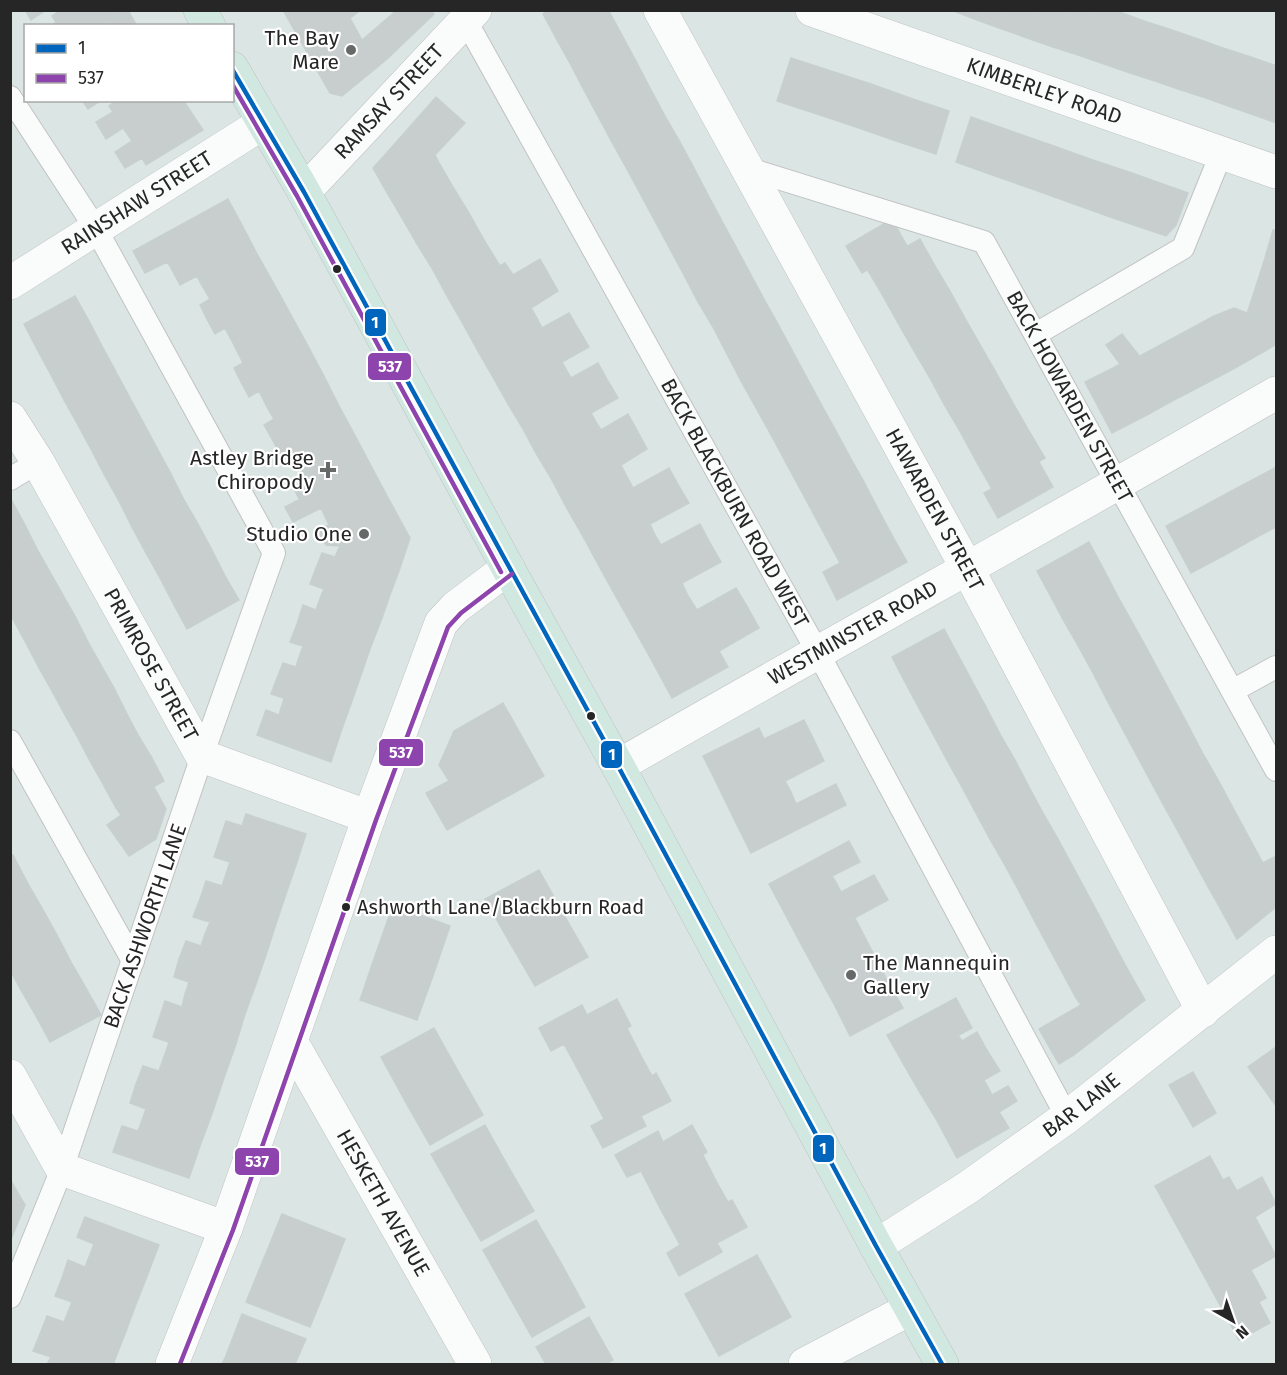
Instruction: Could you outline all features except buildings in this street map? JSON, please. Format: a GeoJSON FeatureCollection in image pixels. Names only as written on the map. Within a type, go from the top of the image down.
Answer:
{"type":"FeatureCollection","features":[{"type":"Feature","properties":{"kind":"highway"},"geometry":{"type":"LineString","coordinates":[[200,10],[207,24]]}},
{"type":"Feature","properties":{"kind":"highway"},"geometry":{"type":"LineString","coordinates":[[234,72],[304,192],[942,1365]]}},
{"type":"Feature","properties":{"kind":"street","name":"HAWARDEN STREET"},"geometry":{"type":"LineString","coordinates":[[660,10],[967,568],[1203,1011]]}},
{"type":"Feature","properties":{"kind":"street","name":"KIMBERLEY ROAD"},"geometry":{"type":"LineString","coordinates":[[812,10],[1276,172]]}},
{"type":"Feature","properties":{"kind":"street","name":"RAMSAY STREET"},"geometry":{"type":"LineString","coordinates":[[304,192],[470,16]]}},
{"type":"Feature","properties":{"kind":"street","name":"RAINSHAW STREET"},"geometry":{"type":"LineString","coordinates":[[10,283],[263,123]]}},
{"type":"Feature","properties":{"kind":"street","name":"WESTMINSTER ROAD"},"geometry":{"type":"LineString","coordinates":[[618,766],[817,651],[1117,485],[1276,393]]}},
{"type":"Feature","properties":{"kind":"street","name":"PRIMROSE STREET"},"geometry":{"type":"LineString","coordinates":[[10,418],[38,462],[202,756],[369,817]]}},
{"type":"Feature","properties":{"kind":"street"},"geometry":{"type":"LineString","coordinates":[[172,1365],[226,1228],[369,817],[441,623],[456,607],[508,568]]}},
{"type":"Feature","properties":{"kind":"street","name":"BAR LANE"},"geometry":{"type":"LineString","coordinates":[[876,1246],[968,1188],[1067,1117],[1276,952]]}},
{"type":"Feature","properties":{"kind":"street","name":"HESKETH AVENUE"},"geometry":{"type":"LineString","coordinates":[[292,1043],[474,1365]]}},
{"type":"Feature","properties":{"kind":"street"},"geometry":{"type":"LineString","coordinates":[[10,1076],[62,1169],[226,1228]]}},
{"type":"Feature","properties":{"kind":"street"},"geometry":{"type":"LineString","coordinates":[[805,1365],[910,1309]]}},
{"type":"Feature","properties":{"kind":"lane","name":"BACK BLACKBURN ROAD WEST"},"geometry":{"type":"LineString","coordinates":[[470,16],[817,651],[1067,1117]]}},
{"type":"Feature","properties":{"kind":"lane"},"geometry":{"type":"LineString","coordinates":[[10,97],[96,229]]}},
{"type":"Feature","properties":{"kind":"lane"},"geometry":{"type":"LineString","coordinates":[[1036,334],[1183,248],[1221,154]]}},
{"type":"Feature","properties":{"kind":"lane","name":"BACK HOWARDEN STREET"},"geometry":{"type":"LineString","coordinates":[[746,168],[984,242],[1117,485],[1234,690],[1276,770]]}},
{"type":"Feature","properties":{"kind":"lane","name":"BACK ASHWORTH LANE"},"geometry":{"type":"LineString","coordinates":[[10,1297],[62,1169],[202,756],[274,554],[96,229]]}},
{"type":"Feature","properties":{"kind":"lane"},"geometry":{"type":"LineString","coordinates":[[10,479],[38,462]]}},
{"type":"Feature","properties":{"kind":"lane"},"geometry":{"type":"LineString","coordinates":[[1234,690],[1276,667]]}},
{"type":"Feature","properties":{"kind":"lane"},"geometry":{"type":"LineString","coordinates":[[10,741],[133,961]]}},
{"type":"Feature","properties":{"kind":"transit line","name":"1"},"geometry":{"type":"LineString","coordinates":[[234,72],[304,192],[942,1364]]}},
{"type":"Feature","properties":{"kind":"transit line","name":"537"},"geometry":{"type":"LineString","coordinates":[[234,87],[297,196],[501,572]]}},
{"type":"Feature","properties":{"kind":"transit line","name":"537"},"geometry":{"type":"LineString","coordinates":[[180,1364],[233,1230],[376,820],[448,627],[461,613],[512,574]]}},
{"type":"Feature","properties":{"kind":"place","name":"The Bay Mare"},"geometry":{"type":"Point","coordinates":[351,50]}},
{"type":"Feature","properties":{"kind":"place","name":"Astley Bridge Chiropody"},"geometry":{"type":"Point","coordinates":[328,470]}},
{"type":"Feature","properties":{"kind":"place","name":"Studio One"},"geometry":{"type":"Point","coordinates":[364,534]}},
{"type":"Feature","properties":{"kind":"place","name":"Ashworth Lane/Blackburn Road"},"geometry":{"type":"Point","coordinates":[346,907]}},
{"type":"Feature","properties":{"kind":"place","name":"The Mannequin Gallery"},"geometry":{"type":"Point","coordinates":[851,975]}}]}
